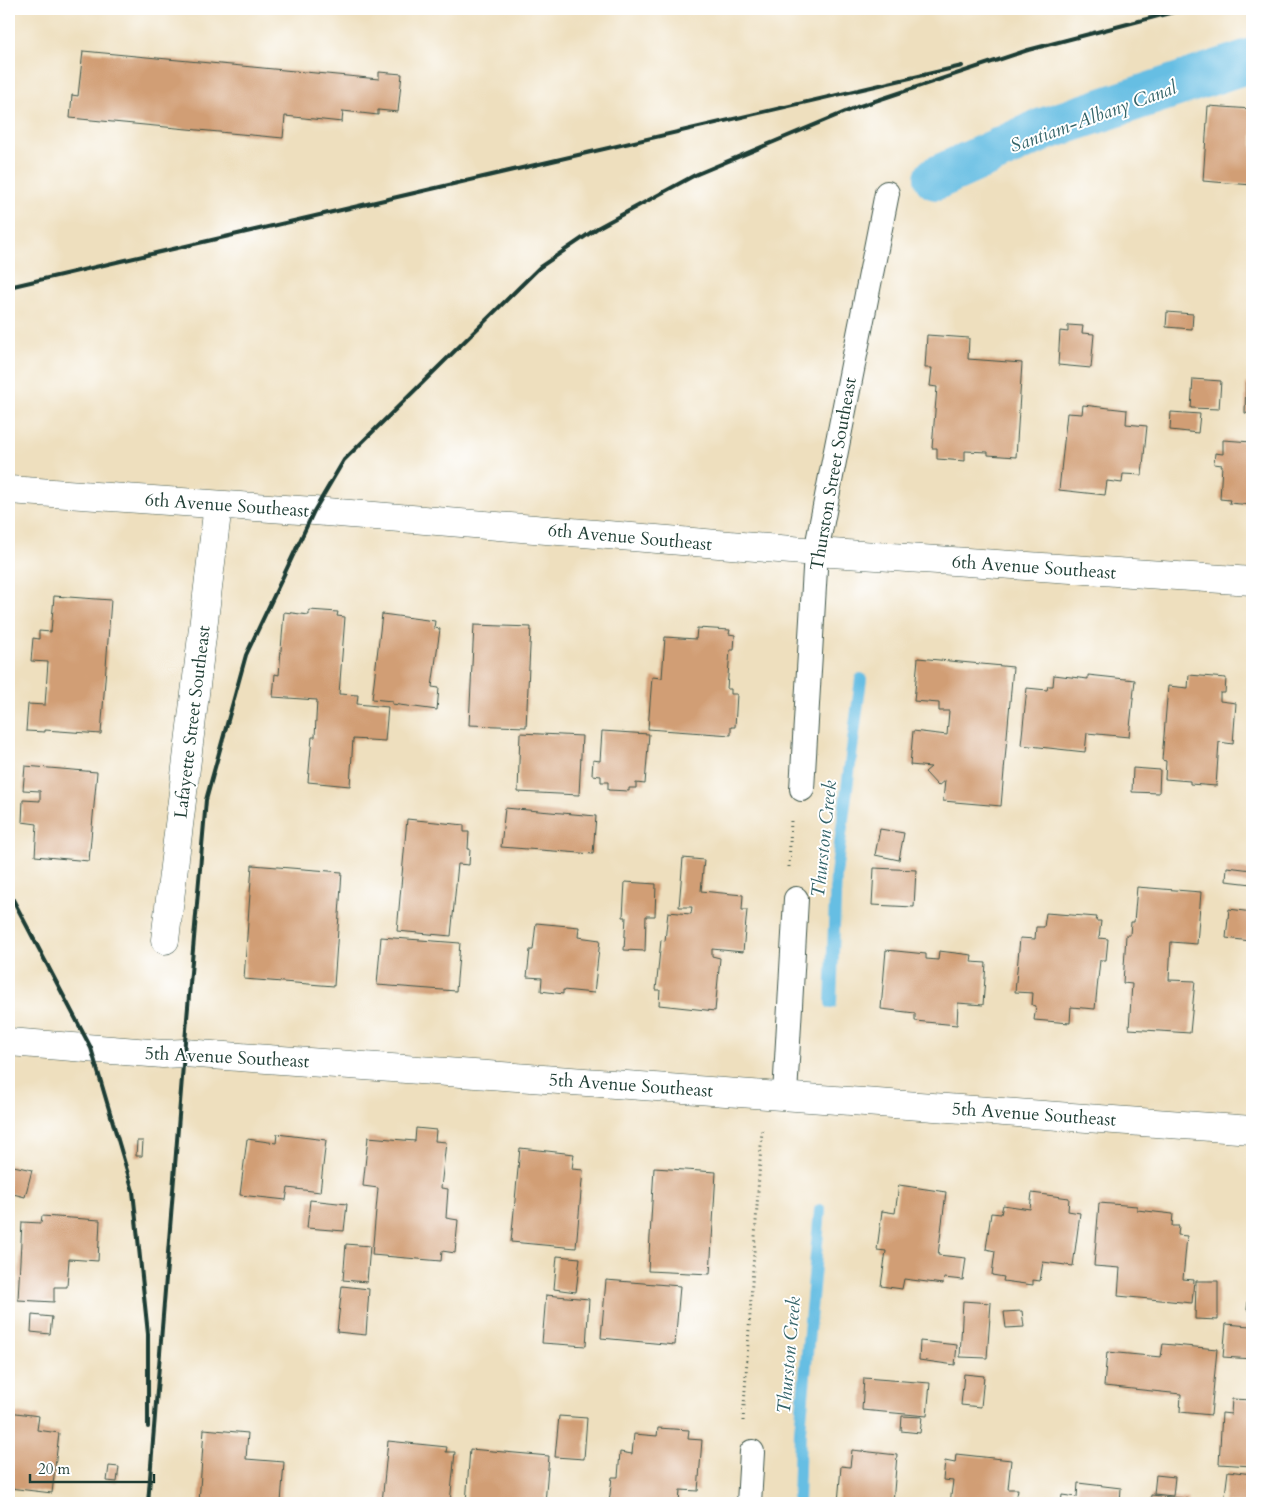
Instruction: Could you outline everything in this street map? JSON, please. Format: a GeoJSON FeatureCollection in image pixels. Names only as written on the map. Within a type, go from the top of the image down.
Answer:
{"type":"FeatureCollection","features":[{"type":"Feature","properties":{"kind":"street","name":"6th Avenue Southeast"},"geometry":{"type":"LineString","coordinates":[[9,490],[314,511],[816,552],[1252,581]]}},
{"type":"Feature","properties":{"kind":"street","name":"Lafayette Street Southeast"},"geometry":{"type":"LineString","coordinates":[[165,940],[218,505]]}},
{"type":"Feature","properties":{"kind":"street","name":"5th Avenue Southeast"},"geometry":{"type":"LineString","coordinates":[[9,1042],[1252,1130]]}},
{"type":"Feature","properties":{"kind":"lane","name":"Thurston Street Southeast"},"geometry":{"type":"LineString","coordinates":[[802,789],[816,552],[886,193]]}},
{"type":"Feature","properties":{"kind":"lane"},"geometry":{"type":"LineString","coordinates":[[774,1095],[796,899]]}},
{"type":"Feature","properties":{"kind":"lane"},"geometry":{"type":"LineString","coordinates":[[749,1503],[752,1452]]}},
{"type":"Feature","properties":{"kind":"path"},"geometry":{"type":"LineString","coordinates":[[796,899],[788,878],[788,869],[792,807],[802,789]]}},
{"type":"Feature","properties":{"kind":"path"},"geometry":{"type":"LineString","coordinates":[[752,1452],[742,1429],[774,1095]]}},
{"type":"Feature","properties":{"kind":"building"},"geometry":{"type":"Polygon","coordinates":[[[83,51],[379,79],[379,72],[402,74],[398,112],[378,110],[378,115],[343,111],[342,122],[285,116],[283,138],[70,118],[72,95],[78,96],[83,51]]]}},
{"type":"Feature","properties":{"kind":"building"},"geometry":{"type":"Polygon","coordinates":[[[1208,106],[1252,109],[1252,185],[1203,181],[1208,106]]]}},
{"type":"Feature","properties":{"kind":"building"},"geometry":{"type":"Polygon","coordinates":[[[1167,312],[1193,314],[1192,329],[1166,327],[1167,312]]]}},
{"type":"Feature","properties":{"kind":"building"},"geometry":{"type":"Polygon","coordinates":[[[1068,325],[1083,326],[1082,333],[1094,334],[1091,368],[1058,365],[1060,331],[1068,332],[1068,325]]]}},
{"type":"Feature","properties":{"kind":"building"},"geometry":{"type":"Polygon","coordinates":[[[927,335],[969,338],[968,359],[1022,363],[1016,457],[988,455],[988,452],[965,451],[965,461],[937,459],[937,448],[932,448],[937,387],[930,386],[932,368],[925,368],[927,335]]]}},
{"type":"Feature","properties":{"kind":"building"},"geometry":{"type":"Polygon","coordinates":[[[1193,379],[1221,381],[1219,409],[1191,408],[1193,379]]]}},
{"type":"Feature","properties":{"kind":"building"},"geometry":{"type":"Polygon","coordinates":[[[1246,383],[1252,384],[1252,414],[1245,413],[1246,383]]]}},
{"type":"Feature","properties":{"kind":"building"},"geometry":{"type":"Polygon","coordinates":[[[1083,405],[1127,410],[1126,424],[1147,426],[1142,475],[1123,474],[1122,483],[1107,481],[1105,495],[1059,490],[1067,413],[1082,414],[1083,405]]]}},
{"type":"Feature","properties":{"kind":"building"},"geometry":{"type":"Polygon","coordinates":[[[1171,412],[1200,414],[1198,433],[1170,430],[1171,412]]]}},
{"type":"Feature","properties":{"kind":"building"},"geometry":{"type":"Polygon","coordinates":[[[1223,440],[1252,442],[1252,505],[1229,503],[1230,500],[1220,499],[1222,465],[1214,464],[1215,453],[1223,454],[1223,440]]]}},
{"type":"Feature","properties":{"kind":"building"},"geometry":{"type":"Polygon","coordinates":[[[54,596],[111,600],[101,734],[45,730],[45,732],[26,731],[28,704],[45,705],[48,662],[31,661],[33,638],[39,639],[39,631],[51,632],[54,596]]]}},
{"type":"Feature","properties":{"kind":"building"},"geometry":{"type":"Polygon","coordinates":[[[309,610],[338,612],[337,616],[345,617],[339,694],[358,695],[357,704],[388,707],[385,741],[353,739],[350,786],[308,782],[312,737],[315,737],[317,700],[273,697],[275,674],[279,675],[284,612],[309,615],[309,610]]]}},
{"type":"Feature","properties":{"kind":"building"},"geometry":{"type":"Polygon","coordinates":[[[382,614],[435,621],[434,628],[440,629],[432,687],[439,688],[437,710],[392,704],[392,701],[372,699],[382,614]]]}},
{"type":"Feature","properties":{"kind":"building"},"geometry":{"type":"Polygon","coordinates":[[[474,625],[531,627],[526,727],[469,725],[474,625]]]}},
{"type":"Feature","properties":{"kind":"building"},"geometry":{"type":"Polygon","coordinates":[[[697,628],[730,630],[729,634],[735,635],[734,650],[730,650],[727,689],[731,689],[731,694],[737,694],[735,727],[731,727],[731,735],[648,729],[652,677],[662,678],[665,637],[696,639],[697,628]]]}},
{"type":"Feature","properties":{"kind":"building"},"geometry":{"type":"Polygon","coordinates":[[[9,632],[13,633],[10,661],[9,661],[9,632]]]}},
{"type":"Feature","properties":{"kind":"building"},"geometry":{"type":"Polygon","coordinates":[[[918,658],[1013,667],[1001,806],[943,801],[945,780],[938,786],[925,772],[931,767],[910,765],[913,731],[947,735],[949,711],[939,711],[939,703],[914,701],[918,658]]]}},
{"type":"Feature","properties":{"kind":"building"},"geometry":{"type":"Polygon","coordinates":[[[1054,675],[1088,679],[1088,675],[1135,680],[1129,737],[1087,733],[1085,752],[1021,745],[1027,688],[1047,690],[1048,686],[1053,686],[1054,675]]]}},
{"type":"Feature","properties":{"kind":"building"},"geometry":{"type":"Polygon","coordinates":[[[1189,675],[1226,678],[1225,693],[1220,693],[1220,701],[1236,703],[1233,744],[1219,742],[1216,786],[1190,784],[1190,781],[1165,779],[1166,761],[1162,760],[1168,686],[1188,688],[1189,675]]]}},
{"type":"Feature","properties":{"kind":"building"},"geometry":{"type":"Polygon","coordinates":[[[602,731],[649,734],[645,784],[636,783],[636,788],[629,788],[629,791],[608,790],[608,782],[601,782],[601,776],[592,775],[593,760],[600,761],[602,731]]]}},
{"type":"Feature","properties":{"kind":"building"},"geometry":{"type":"Polygon","coordinates":[[[520,733],[582,736],[579,795],[518,792],[520,733]]]}},
{"type":"Feature","properties":{"kind":"building"},"geometry":{"type":"Polygon","coordinates":[[[25,766],[97,772],[89,861],[35,856],[37,824],[22,822],[23,800],[40,801],[40,791],[23,790],[25,766]]]}},
{"type":"Feature","properties":{"kind":"building"},"geometry":{"type":"Polygon","coordinates":[[[1133,768],[1160,770],[1159,793],[1132,792],[1133,768]]]}},
{"type":"Feature","properties":{"kind":"building"},"geometry":{"type":"Polygon","coordinates":[[[505,808],[596,816],[593,854],[501,847],[505,808]]]}},
{"type":"Feature","properties":{"kind":"building"},"geometry":{"type":"Polygon","coordinates":[[[407,819],[464,825],[464,832],[469,832],[469,865],[458,864],[451,936],[397,931],[407,819]]]}},
{"type":"Feature","properties":{"kind":"building"},"geometry":{"type":"Polygon","coordinates":[[[880,829],[904,833],[899,860],[875,855],[880,829]]]}},
{"type":"Feature","properties":{"kind":"building"},"geometry":{"type":"Polygon","coordinates":[[[683,858],[704,860],[701,891],[743,895],[742,910],[747,910],[743,952],[712,949],[712,956],[720,958],[715,1011],[659,1005],[660,990],[656,990],[661,940],[665,941],[668,912],[691,914],[692,907],[679,907],[683,858]]]}},
{"type":"Feature","properties":{"kind":"building"},"geometry":{"type":"Polygon","coordinates":[[[252,865],[342,872],[334,986],[244,979],[252,865]]]}},
{"type":"Feature","properties":{"kind":"building"},"geometry":{"type":"Polygon","coordinates":[[[1227,867],[1252,870],[1252,884],[1226,881],[1227,867]]]}},
{"type":"Feature","properties":{"kind":"building"},"geometry":{"type":"Polygon","coordinates":[[[874,868],[916,870],[914,907],[872,905],[874,868]]]}},
{"type":"Feature","properties":{"kind":"building"},"geometry":{"type":"Polygon","coordinates":[[[625,882],[656,884],[655,916],[646,916],[645,951],[624,950],[626,917],[623,917],[625,882]]]}},
{"type":"Feature","properties":{"kind":"building"},"geometry":{"type":"Polygon","coordinates":[[[1137,887],[1201,892],[1197,944],[1171,942],[1169,980],[1195,981],[1190,1033],[1129,1029],[1132,984],[1123,983],[1126,935],[1130,935],[1131,922],[1134,922],[1137,887]]]}},
{"type":"Feature","properties":{"kind":"building"},"geometry":{"type":"Polygon","coordinates":[[[1229,909],[1252,912],[1250,941],[1226,938],[1229,909]]]}},
{"type":"Feature","properties":{"kind":"building"},"geometry":{"type":"Polygon","coordinates":[[[1046,913],[1097,917],[1096,921],[1101,921],[1099,938],[1108,939],[1106,960],[1100,960],[1095,1009],[1071,1007],[1070,1023],[1034,1020],[1036,1006],[1032,1005],[1033,993],[1015,992],[1020,938],[1035,939],[1036,927],[1044,927],[1046,913]]]}},
{"type":"Feature","properties":{"kind":"building"},"geometry":{"type":"Polygon","coordinates":[[[536,923],[579,927],[578,937],[600,940],[594,993],[563,990],[563,994],[541,991],[542,978],[527,977],[536,923]]]}},
{"type":"Feature","properties":{"kind":"building"},"geometry":{"type":"Polygon","coordinates":[[[381,937],[460,943],[456,991],[377,985],[381,937]]]}},
{"type":"Feature","properties":{"kind":"building"},"geometry":{"type":"Polygon","coordinates":[[[886,950],[926,954],[926,959],[938,960],[939,951],[972,955],[971,962],[986,963],[983,1005],[958,1003],[957,1025],[915,1021],[915,1013],[881,1009],[886,950]]]}},
{"type":"Feature","properties":{"kind":"building"},"geometry":{"type":"Polygon","coordinates":[[[416,1128],[436,1130],[435,1141],[446,1142],[441,1188],[448,1189],[446,1218],[458,1220],[455,1253],[442,1251],[441,1261],[372,1255],[378,1188],[363,1186],[368,1137],[415,1141],[416,1128]]]}},
{"type":"Feature","properties":{"kind":"building"},"geometry":{"type":"Polygon","coordinates":[[[277,1134],[326,1140],[320,1192],[288,1188],[286,1200],[240,1195],[247,1139],[276,1143],[277,1134]]]}},
{"type":"Feature","properties":{"kind":"building"},"geometry":{"type":"Polygon","coordinates":[[[137,1141],[143,1141],[142,1156],[136,1156],[137,1141]]]}},
{"type":"Feature","properties":{"kind":"building"},"geometry":{"type":"Polygon","coordinates":[[[520,1148],[574,1154],[572,1169],[583,1170],[576,1248],[511,1242],[520,1148]]]}},
{"type":"Feature","properties":{"kind":"building"},"geometry":{"type":"Polygon","coordinates":[[[9,1165],[32,1170],[25,1197],[9,1193],[9,1165]]]}},
{"type":"Feature","properties":{"kind":"building"},"geometry":{"type":"Polygon","coordinates":[[[654,1168],[716,1172],[710,1274],[648,1271],[654,1168]]]}},
{"type":"Feature","properties":{"kind":"building"},"geometry":{"type":"Polygon","coordinates":[[[899,1185],[946,1192],[938,1255],[966,1258],[963,1280],[944,1278],[943,1284],[904,1279],[902,1289],[881,1286],[886,1251],[877,1250],[882,1211],[895,1213],[899,1185]]]}},
{"type":"Feature","properties":{"kind":"building"},"geometry":{"type":"Polygon","coordinates":[[[1032,1193],[1069,1198],[1068,1211],[1080,1213],[1073,1266],[1043,1262],[1040,1281],[1033,1280],[1033,1285],[1003,1281],[1004,1277],[992,1275],[995,1251],[986,1249],[991,1213],[1001,1214],[1003,1205],[1030,1209],[1032,1193]]]}},
{"type":"Feature","properties":{"kind":"building"},"geometry":{"type":"Polygon","coordinates":[[[310,1200],[347,1204],[344,1231],[307,1228],[310,1200]]]}},
{"type":"Feature","properties":{"kind":"building"},"geometry":{"type":"Polygon","coordinates":[[[1099,1203],[1137,1206],[1137,1210],[1173,1214],[1172,1226],[1179,1226],[1178,1235],[1187,1236],[1183,1279],[1194,1280],[1192,1303],[1118,1296],[1120,1268],[1094,1266],[1099,1203]]]}},
{"type":"Feature","properties":{"kind":"building"},"geometry":{"type":"Polygon","coordinates":[[[42,1216],[100,1220],[98,1261],[69,1259],[67,1287],[54,1287],[54,1302],[18,1300],[22,1222],[41,1223],[42,1216]]]}},
{"type":"Feature","properties":{"kind":"building"},"geometry":{"type":"Polygon","coordinates":[[[346,1244],[370,1246],[367,1282],[343,1280],[346,1244]]]}},
{"type":"Feature","properties":{"kind":"building"},"geometry":{"type":"Polygon","coordinates":[[[557,1256],[580,1258],[576,1292],[554,1289],[557,1256]]]}},
{"type":"Feature","properties":{"kind":"building"},"geometry":{"type":"Polygon","coordinates":[[[606,1280],[680,1286],[675,1345],[601,1338],[606,1280]]]}},
{"type":"Feature","properties":{"kind":"building"},"geometry":{"type":"Polygon","coordinates":[[[1196,1281],[1218,1281],[1218,1320],[1195,1319],[1196,1281]]]}},
{"type":"Feature","properties":{"kind":"building"},"geometry":{"type":"Polygon","coordinates":[[[342,1286],[369,1289],[366,1335],[337,1332],[342,1286]]]}},
{"type":"Feature","properties":{"kind":"building"},"geometry":{"type":"Polygon","coordinates":[[[1249,1290],[1252,1290],[1252,1359],[1223,1357],[1226,1324],[1250,1326],[1251,1310],[1247,1310],[1249,1290]]]}},
{"type":"Feature","properties":{"kind":"building"},"geometry":{"type":"Polygon","coordinates":[[[546,1295],[589,1299],[586,1346],[542,1343],[546,1295]]]}},
{"type":"Feature","properties":{"kind":"building"},"geometry":{"type":"Polygon","coordinates":[[[963,1301],[991,1303],[987,1358],[960,1357],[963,1301]]]}},
{"type":"Feature","properties":{"kind":"building"},"geometry":{"type":"Polygon","coordinates":[[[1022,1311],[1024,1327],[1006,1328],[1004,1312],[1022,1311]]]}},
{"type":"Feature","properties":{"kind":"building"},"geometry":{"type":"Polygon","coordinates":[[[32,1315],[52,1317],[50,1334],[31,1332],[32,1315]]]}},
{"type":"Feature","properties":{"kind":"building"},"geometry":{"type":"Polygon","coordinates":[[[920,1341],[957,1345],[955,1365],[919,1360],[920,1341]]]}},
{"type":"Feature","properties":{"kind":"building"},"geometry":{"type":"Polygon","coordinates":[[[1163,1344],[1217,1349],[1211,1415],[1180,1412],[1181,1394],[1104,1386],[1107,1352],[1161,1357],[1163,1344]]]}},
{"type":"Feature","properties":{"kind":"building"},"geometry":{"type":"Polygon","coordinates":[[[964,1374],[984,1376],[981,1407],[961,1405],[964,1374]]]}},
{"type":"Feature","properties":{"kind":"building"},"geometry":{"type":"Polygon","coordinates":[[[864,1378],[930,1383],[927,1416],[862,1410],[864,1378]]]}},
{"type":"Feature","properties":{"kind":"building"},"geometry":{"type":"Polygon","coordinates":[[[1232,1399],[1252,1400],[1252,1466],[1219,1464],[1222,1413],[1231,1414],[1232,1399]]]}},
{"type":"Feature","properties":{"kind":"building"},"geometry":{"type":"Polygon","coordinates":[[[9,1412],[39,1416],[37,1430],[59,1433],[52,1493],[9,1488],[9,1412]]]}},
{"type":"Feature","properties":{"kind":"building"},"geometry":{"type":"Polygon","coordinates":[[[559,1416],[587,1418],[584,1459],[555,1457],[559,1416]]]}},
{"type":"Feature","properties":{"kind":"building"},"geometry":{"type":"Polygon","coordinates":[[[902,1416],[922,1417],[920,1433],[901,1431],[902,1416]]]}},
{"type":"Feature","properties":{"kind":"building"},"geometry":{"type":"Polygon","coordinates":[[[658,1428],[689,1430],[688,1439],[702,1440],[698,1491],[680,1490],[679,1503],[609,1503],[612,1477],[618,1477],[620,1452],[632,1454],[634,1434],[657,1436],[658,1428]]]}},
{"type":"Feature","properties":{"kind":"building"},"geometry":{"type":"Polygon","coordinates":[[[204,1429],[248,1433],[246,1459],[284,1462],[281,1503],[199,1503],[204,1429]]]}},
{"type":"Feature","properties":{"kind":"building"},"geometry":{"type":"Polygon","coordinates":[[[388,1441],[447,1447],[446,1452],[455,1452],[450,1503],[382,1503],[388,1441]]]}},
{"type":"Feature","properties":{"kind":"building"},"geometry":{"type":"Polygon","coordinates":[[[470,1449],[549,1456],[545,1503],[466,1503],[470,1449]]]}},
{"type":"Feature","properties":{"kind":"building"},"geometry":{"type":"Polygon","coordinates":[[[852,1450],[897,1455],[893,1503],[838,1503],[841,1466],[850,1467],[852,1450]]]}},
{"type":"Feature","properties":{"kind":"building"},"geometry":{"type":"Polygon","coordinates":[[[956,1454],[1011,1460],[1008,1489],[1018,1489],[1016,1503],[950,1503],[953,1481],[943,1480],[945,1461],[955,1463],[956,1454]]]}},
{"type":"Feature","properties":{"kind":"building"},"geometry":{"type":"Polygon","coordinates":[[[109,1466],[119,1467],[117,1482],[107,1481],[109,1466]]]}},
{"type":"Feature","properties":{"kind":"building"},"geometry":{"type":"Polygon","coordinates":[[[1228,1471],[1252,1474],[1252,1503],[1224,1503],[1228,1471]]]}},
{"type":"Feature","properties":{"kind":"building"},"geometry":{"type":"Polygon","coordinates":[[[1156,1475],[1175,1477],[1173,1496],[1154,1494],[1156,1475]]]}},
{"type":"Feature","properties":{"kind":"building"},"geometry":{"type":"Polygon","coordinates":[[[1078,1483],[1121,1488],[1120,1503],[1061,1503],[1062,1495],[1077,1497],[1078,1483]]]}},
{"type":"Feature","properties":{"kind":"building"},"geometry":{"type":"Polygon","coordinates":[[[1151,1495],[1189,1499],[1188,1503],[1150,1503],[1151,1495]]]}},
{"type":"Feature","properties":{"kind":"waterway","name":"Santiam-Albany Canal"},"geometry":{"type":"LineString","coordinates":[[936,178],[1042,130],[1252,60]]}},
{"type":"Feature","properties":{"kind":"waterway","name":"Thurston Creek"},"geometry":{"type":"LineString","coordinates":[[831,1003],[836,874],[861,679]]}},
{"type":"Feature","properties":{"kind":"waterway","name":"Thurston Creek"},"geometry":{"type":"LineString","coordinates":[[798,1503],[800,1431],[820,1210]]}},
{"type":"Feature","properties":{"kind":"railway"},"geometry":{"type":"LineString","coordinates":[[148,1503],[206,800],[246,655],[314,511],[344,460],[540,267],[599,227],[695,175],[857,107],[1028,50],[1185,9]]}},
{"type":"Feature","properties":{"kind":"railway"},"geometry":{"type":"LineString","coordinates":[[9,287],[962,66]]}},
{"type":"Feature","properties":{"kind":"railway"},"geometry":{"type":"LineString","coordinates":[[9,892],[91,1048],[133,1191],[148,1334],[148,1427]]}}]}
